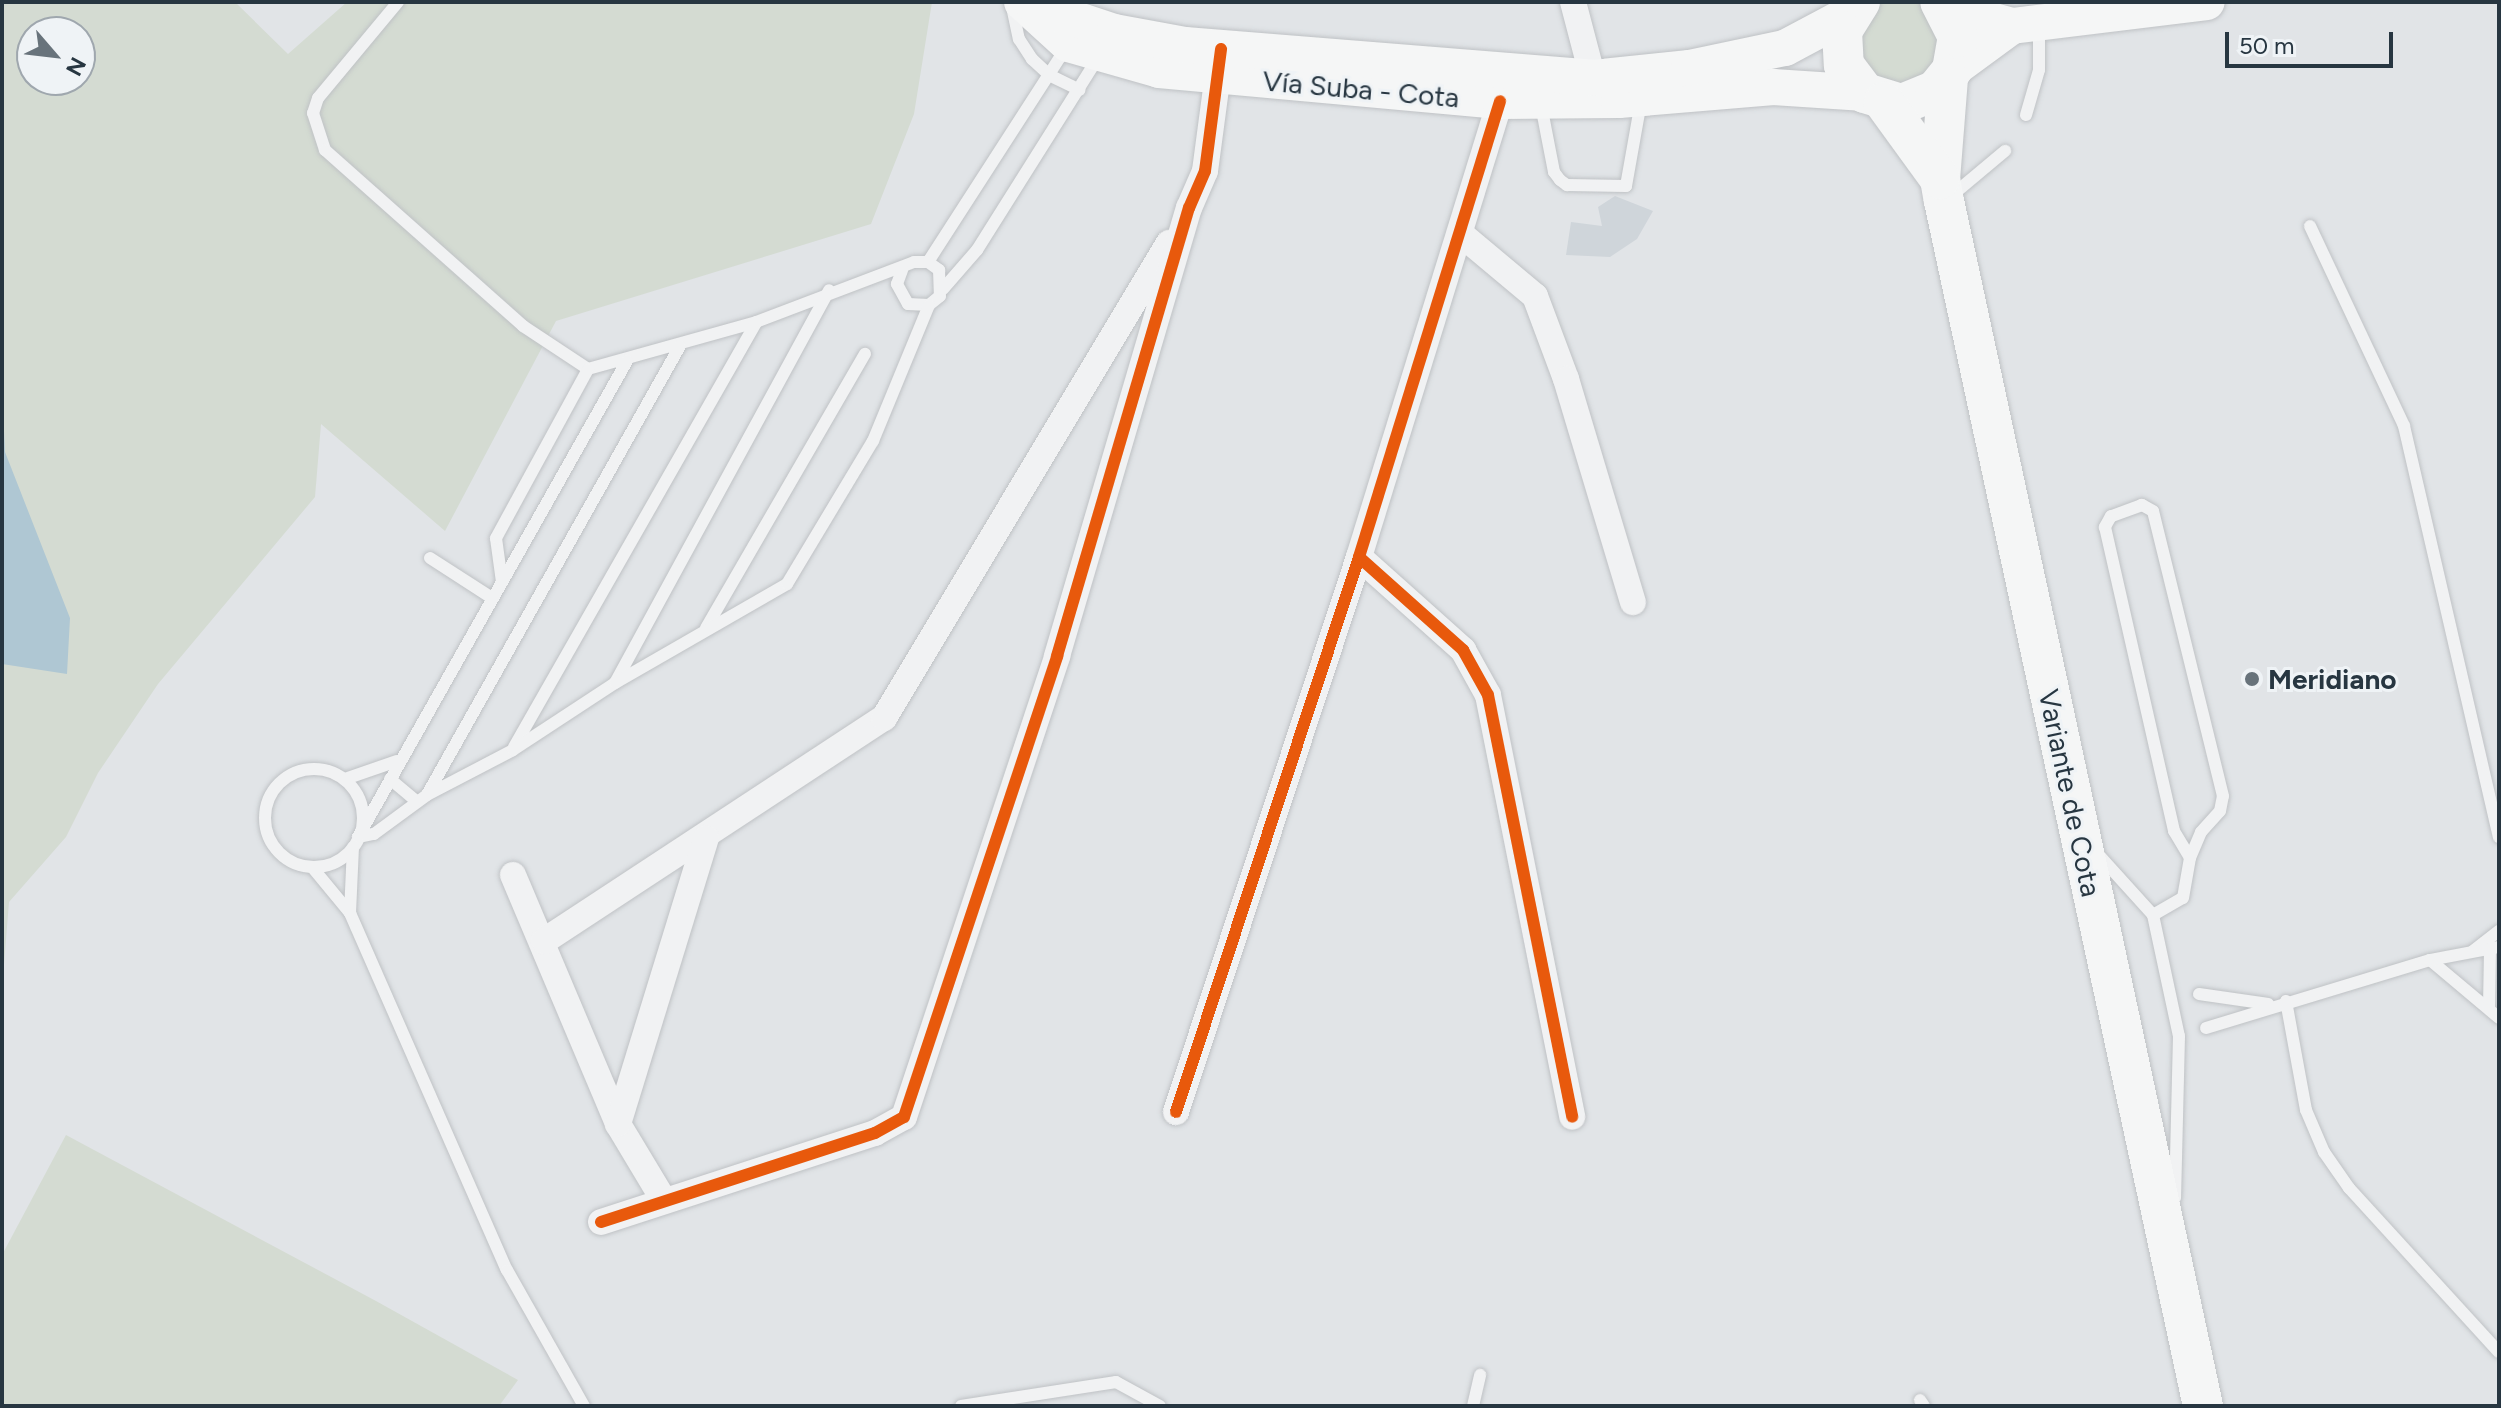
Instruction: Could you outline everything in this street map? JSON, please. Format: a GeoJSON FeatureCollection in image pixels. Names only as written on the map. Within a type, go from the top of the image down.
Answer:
{"type":"FeatureCollection","features":[{"type":"Feature","properties":{"kind":"main road","name":"Vía Suba - Cota"},"geometry":{"type":"LineString","coordinates":[[1023,2],[1090,38],[1220,62],[1500,101],[1642,98],[1773,87],[1874,97]]}},
{"type":"Feature","properties":{"kind":"main road"},"geometry":{"type":"LineString","coordinates":[[1942,4],[2026,25],[2207,2]]}},
{"type":"Feature","properties":{"kind":"main road","name":"Variante de Cota"},"geometry":{"type":"LineString","coordinates":[[1942,4],[1958,37],[1950,74],[1942,190],[2173,1281],[2203,1406]]}},
{"type":"Feature","properties":{"kind":"main road","name":"Vía Suba - Cota"},"geometry":{"type":"LineString","coordinates":[[1220,62],[1593,78],[1689,68],[1785,48],[1856,5]]}},
{"type":"Feature","properties":{"kind":"main road","name":"Variante de Cota"},"geometry":{"type":"LineString","coordinates":[[1856,5],[1840,48],[1852,81],[1874,97],[1942,190]]}},
{"type":"Feature","properties":{"kind":"main road"},"geometry":{"type":"LineString","coordinates":[[1874,97],[1919,100],[1950,74],[2026,25]]}},
{"type":"Feature","properties":{"kind":"street"},"geometry":{"type":"LineString","coordinates":[[1573,2],[1593,78]]}},
{"type":"Feature","properties":{"kind":"street"},"geometry":{"type":"LineString","coordinates":[[601,1222],[663,1199],[875,1133],[904,1117],[1057,656],[1189,208],[1205,171],[1220,62]]}},
{"type":"Feature","properties":{"kind":"street"},"geometry":{"type":"LineString","coordinates":[[1176,1112],[1359,557],[1462,235],[1500,101]]}},
{"type":"Feature","properties":{"kind":"street"},"geometry":{"type":"LineString","coordinates":[[544,941],[706,838],[884,718],[1189,208]]}},
{"type":"Feature","properties":{"kind":"street"},"geometry":{"type":"LineString","coordinates":[[1462,235],[1535,296],[1566,379],[1633,602]]}},
{"type":"Feature","properties":{"kind":"street"},"geometry":{"type":"LineString","coordinates":[[1359,557],[1463,650],[1483,682],[1572,1117]]}},
{"type":"Feature","properties":{"kind":"street"},"geometry":{"type":"LineString","coordinates":[[618,1124],[706,838]]}},
{"type":"Feature","properties":{"kind":"street"},"geometry":{"type":"LineString","coordinates":[[513,875],[544,941],[618,1124],[663,1199]]}},
{"type":"Feature","properties":{"kind":"lane"},"geometry":{"type":"LineString","coordinates":[[398,2],[318,98],[314,125],[325,150],[523,326],[588,369],[627,361],[756,322],[829,290],[902,270],[914,262],[928,262],[939,270],[943,289]]}},
{"type":"Feature","properties":{"kind":"lane"},"geometry":{"type":"LineString","coordinates":[[1011,2],[1019,39],[1049,75],[1080,90]]}},
{"type":"Feature","properties":{"kind":"lane"},"geometry":{"type":"LineString","coordinates":[[2026,25],[2039,70],[2026,115]]}},
{"type":"Feature","properties":{"kind":"lane"},"geometry":{"type":"LineString","coordinates":[[928,262],[1049,75],[1090,38]]}},
{"type":"Feature","properties":{"kind":"lane"},"geometry":{"type":"LineString","coordinates":[[356,842],[374,834],[422,798],[513,750],[615,683],[787,584],[873,441],[929,305],[977,250],[1080,90],[1090,38]]}},
{"type":"Feature","properties":{"kind":"lane"},"geometry":{"type":"LineString","coordinates":[[1541,102],[1554,172],[1560,180],[1567,185],[1626,186],[1642,98]]}},
{"type":"Feature","properties":{"kind":"lane"},"geometry":{"type":"LineString","coordinates":[[1942,190],[1977,179],[2005,151]]}},
{"type":"Feature","properties":{"kind":"lane"},"geometry":{"type":"LineString","coordinates":[[2310,226],[2404,426],[2499,837]]}},
{"type":"Feature","properties":{"kind":"lane"},"geometry":{"type":"LineString","coordinates":[[902,270],[897,284],[902,298],[914,307],[929,305]]}},
{"type":"Feature","properties":{"kind":"lane"},"geometry":{"type":"LineString","coordinates":[[615,683],[829,290]]}},
{"type":"Feature","properties":{"kind":"lane"},"geometry":{"type":"LineString","coordinates":[[513,750],[756,322]]}},
{"type":"Feature","properties":{"kind":"lane"},"geometry":{"type":"LineString","coordinates":[[422,798],[680,346]]}},
{"type":"Feature","properties":{"kind":"lane"},"geometry":{"type":"LineString","coordinates":[[705,629],[865,354]]}},
{"type":"Feature","properties":{"kind":"lane"},"geometry":{"type":"LineString","coordinates":[[312,867],[340,859],[356,842],[397,761],[627,361]]}},
{"type":"Feature","properties":{"kind":"lane"},"geometry":{"type":"LineString","coordinates":[[502,582],[496,538],[588,369]]}},
{"type":"Feature","properties":{"kind":"lane"},"geometry":{"type":"LineString","coordinates":[[2153,915],[2183,898],[2190,858],[2201,832],[2220,811],[2223,796],[2153,511],[2142,505],[2111,516],[2105,527],[2174,831],[2190,858]]}},
{"type":"Feature","properties":{"kind":"lane"},"geometry":{"type":"LineString","coordinates":[[430,558],[492,598]]}},
{"type":"Feature","properties":{"kind":"lane"},"geometry":{"type":"LineString","coordinates":[[345,779],[397,761]]}},
{"type":"Feature","properties":{"kind":"lane"},"geometry":{"type":"LineString","coordinates":[[350,913],[360,802],[345,779],[322,769],[304,769],[281,782],[267,804],[269,839],[280,853],[312,867],[350,913],[501,1257],[584,1406]]}},
{"type":"Feature","properties":{"kind":"lane"},"geometry":{"type":"LineString","coordinates":[[390,779],[422,798]]}},
{"type":"Feature","properties":{"kind":"lane"},"geometry":{"type":"LineString","coordinates":[[2078,832],[2153,915],[2179,1036],[2173,1281]]}},
{"type":"Feature","properties":{"kind":"lane"},"geometry":{"type":"LineString","coordinates":[[2471,953],[2499,931]]}},
{"type":"Feature","properties":{"kind":"lane"},"geometry":{"type":"LineString","coordinates":[[2206,1028],[2271,1005],[2430,960],[2495,948],[2489,1007]]}},
{"type":"Feature","properties":{"kind":"lane"},"geometry":{"type":"LineString","coordinates":[[2430,960],[2499,1018]]}},
{"type":"Feature","properties":{"kind":"lane"},"geometry":{"type":"LineString","coordinates":[[2170,994],[2184,992]]}},
{"type":"Feature","properties":{"kind":"lane"},"geometry":{"type":"LineString","coordinates":[[2199,994],[2271,1005]]}},
{"type":"Feature","properties":{"kind":"lane"},"geometry":{"type":"LineString","coordinates":[[2286,1001],[2306,1110],[2324,1152],[2349,1188],[2499,1352]]}},
{"type":"Feature","properties":{"kind":"lane"},"geometry":{"type":"LineString","coordinates":[[2179,1036],[2193,1033]]}},
{"type":"Feature","properties":{"kind":"lane"},"geometry":{"type":"LineString","coordinates":[[1473,1406],[1480,1375]]}},
{"type":"Feature","properties":{"kind":"lane"},"geometry":{"type":"LineString","coordinates":[[961,1406],[1116,1382],[1160,1406]]}},
{"type":"Feature","properties":{"kind":"shaded area"},"geometry":{"type":"Polygon","coordinates":[[[2,2],[235,2],[288,54],[347,2],[932,2],[914,114],[871,224],[556,321],[445,531],[321,424],[315,497],[158,684],[98,773],[66,837],[9,902],[2,990],[2,2]]]}},
{"type":"Feature","properties":{"kind":"shaded area"},"geometry":{"type":"Polygon","coordinates":[[[1872,2],[1926,2],[1943,18],[1935,80],[1876,89],[1849,35],[1872,2]]]}},
{"type":"Feature","properties":{"kind":"shaded area"},"geometry":{"type":"Polygon","coordinates":[[[1615,196],[1653,211],[1637,239],[1610,257],[1566,255],[1571,222],[1602,226],[1598,207],[1615,196]]]}},
{"type":"Feature","properties":{"kind":"shaded area"},"geometry":{"type":"Polygon","coordinates":[[[66,1135],[518,1380],[499,1406],[2,1406],[2,1255],[66,1135]]]}},
{"type":"Feature","properties":{"kind":"water"},"geometry":{"type":"Polygon","coordinates":[[[2,389],[5,452],[70,618],[67,674],[2,664],[2,389]]]}},
{"type":"Feature","properties":{"kind":"cycle path"},"geometry":{"type":"LineString","coordinates":[[601,1222],[875,1133],[904,1117],[1057,656],[1189,208],[1205,171],[1221,49]]}},
{"type":"Feature","properties":{"kind":"cycle path"},"geometry":{"type":"LineString","coordinates":[[1176,1112],[1359,557],[1500,101]]}},
{"type":"Feature","properties":{"kind":"cycle path"},"geometry":{"type":"LineString","coordinates":[[1359,557],[1463,650],[1488,695],[1572,1117]]}},
{"type":"Feature","properties":{"kind":"place","name":"Meridiano"},"geometry":{"type":"Point","coordinates":[2252,679]}}]}
